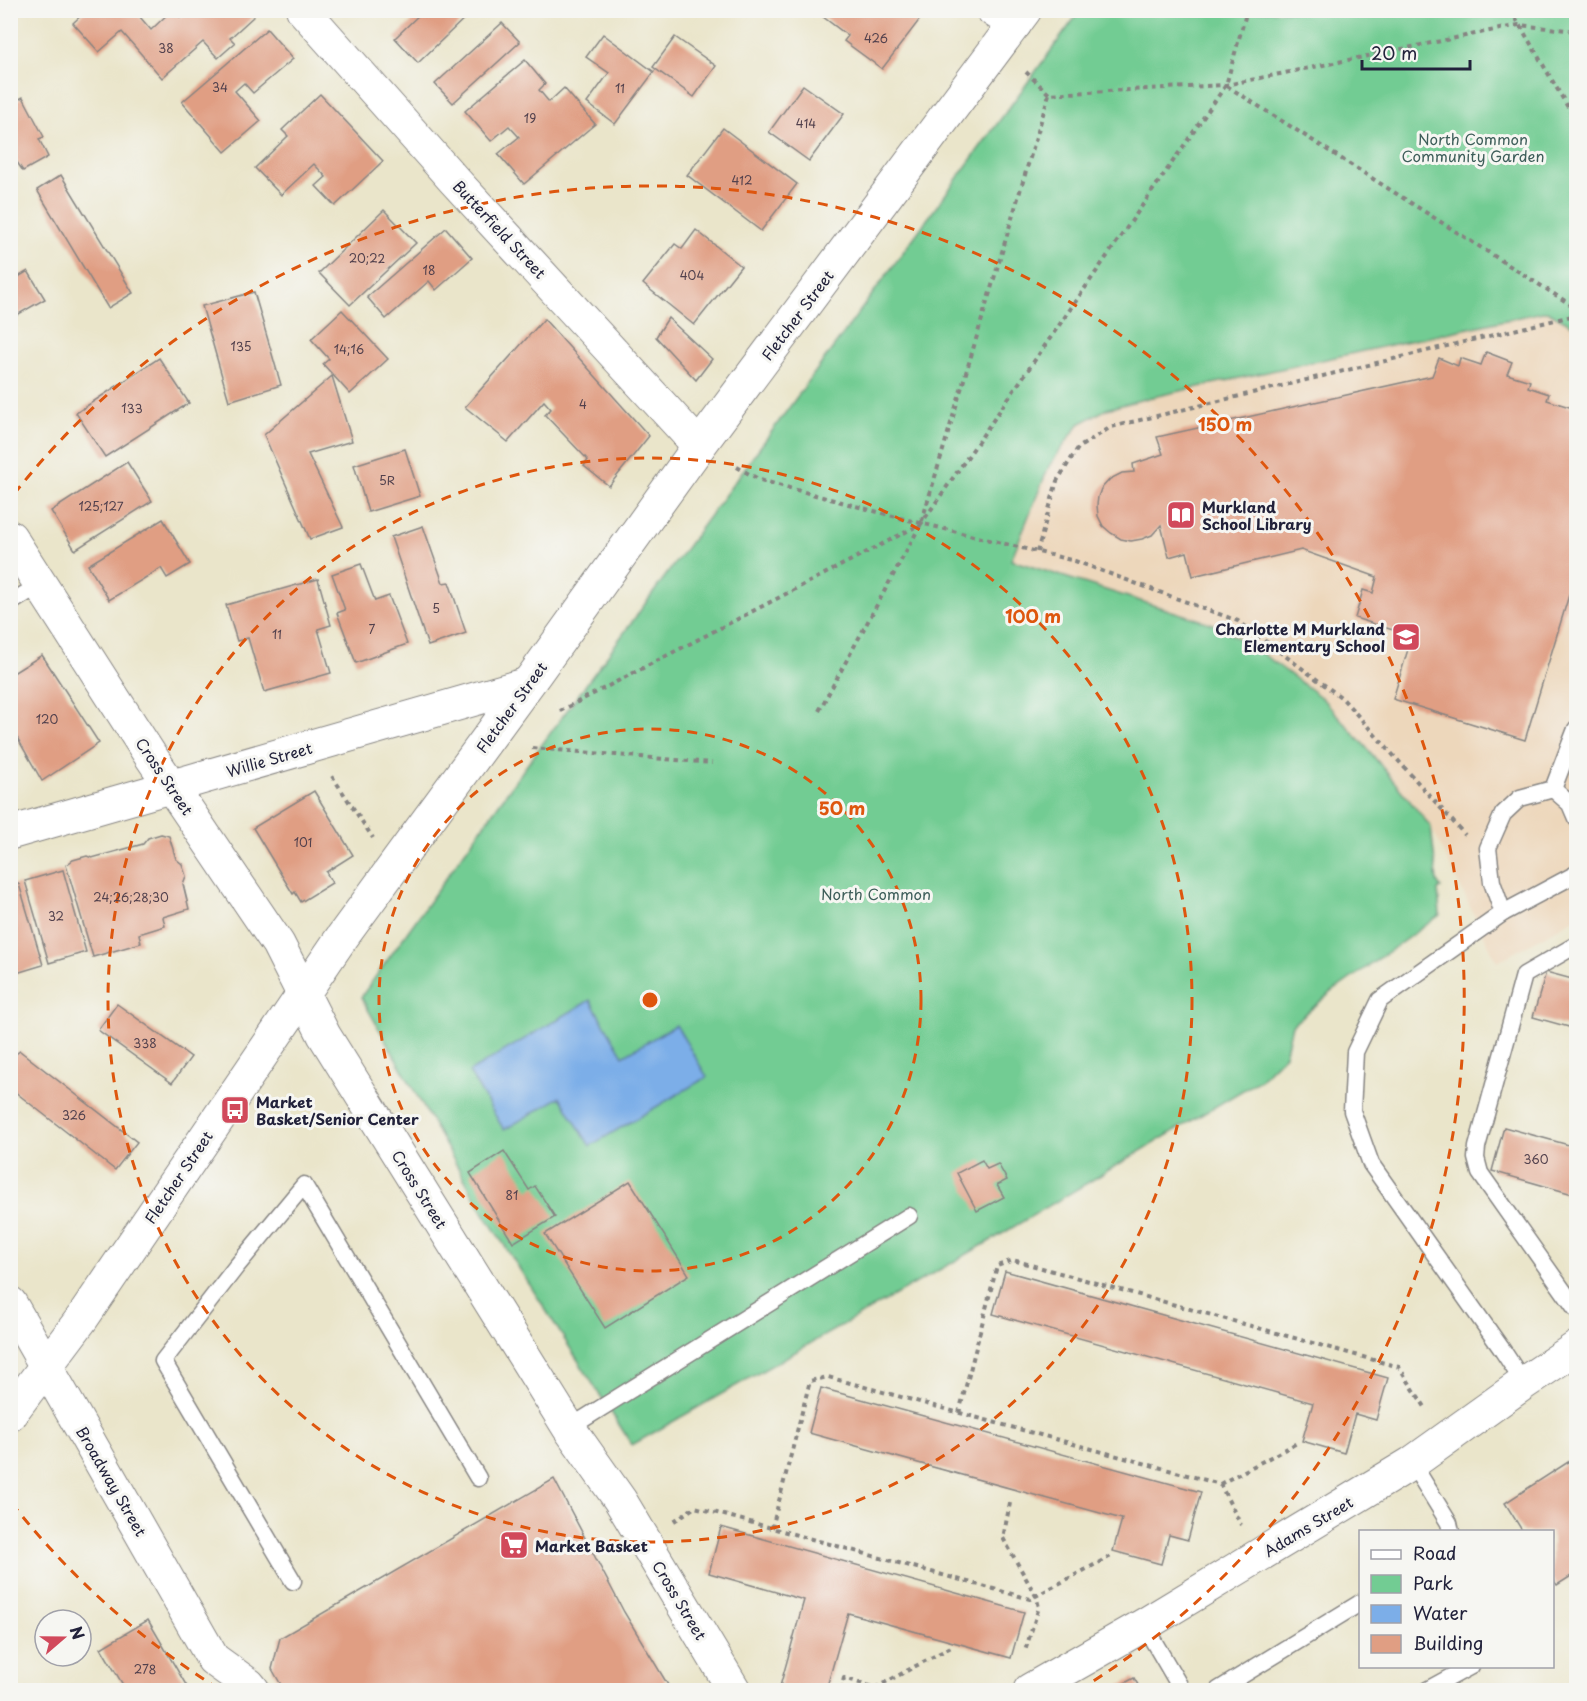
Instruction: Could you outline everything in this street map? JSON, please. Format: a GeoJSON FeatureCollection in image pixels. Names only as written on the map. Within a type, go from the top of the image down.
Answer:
{"type":"FeatureCollection","features":[{"type":"Feature","properties":{"kind":"street","name":"Butterfield Street"},"geometry":{"type":"LineString","coordinates":[[303,10],[454,180],[699,446]]}},
{"type":"Feature","properties":{"kind":"street","name":"Fletcher Street"},"geometry":{"type":"LineString","coordinates":[[10,1414],[83,1317],[303,993],[1011,15]]}},
{"type":"Feature","properties":{"kind":"street","name":"Cross Street"},"geometry":{"type":"LineString","coordinates":[[10,537],[278,944],[324,1035],[568,1428],[620,1500],[734,1690]]}},
{"type":"Feature","properties":{"kind":"street","name":"Willie Street"},"geometry":{"type":"LineString","coordinates":[[10,833],[527,684]]}},
{"type":"Feature","properties":{"kind":"street","name":"Broadway Street"},"geometry":{"type":"LineString","coordinates":[[10,1303],[213,1675],[249,1685],[253,1690]]}},
{"type":"Feature","properties":{"kind":"street","name":"Adams Street"},"geometry":{"type":"LineString","coordinates":[[1030,1690],[1144,1625],[1412,1463],[1576,1348]]}},
{"type":"Feature","properties":{"kind":"lane"},"geometry":{"type":"LineString","coordinates":[[10,603],[41,584]]}},
{"type":"Feature","properties":{"kind":"lane"},"geometry":{"type":"LineString","coordinates":[[1553,789],[1576,729]]}},
{"type":"Feature","properties":{"kind":"lane"},"geometry":{"type":"LineString","coordinates":[[1503,913],[1492,882],[1488,848],[1503,814],[1520,798],[1553,789]]}},
{"type":"Feature","properties":{"kind":"lane"},"geometry":{"type":"LineString","coordinates":[[1553,789],[1570,804],[1576,818]]}},
{"type":"Feature","properties":{"kind":"lane"},"geometry":{"type":"LineString","coordinates":[[1524,1383],[1371,1164],[1352,1111],[1355,1052],[1380,1000],[1503,913],[1576,873]]}},
{"type":"Feature","properties":{"kind":"lane"},"geometry":{"type":"LineString","coordinates":[[1576,945],[1524,975],[1477,1147],[1476,1158],[1480,1173],[1576,1309]]}},
{"type":"Feature","properties":{"kind":"lane"},"geometry":{"type":"LineString","coordinates":[[293,1581],[163,1361],[236,1267],[304,1185],[478,1478]]}},
{"type":"Feature","properties":{"kind":"lane"},"geometry":{"type":"LineString","coordinates":[[568,1428],[909,1216]]}},
{"type":"Feature","properties":{"kind":"lane"},"geometry":{"type":"LineString","coordinates":[[1412,1463],[1449,1523],[1451,1530]]}},
{"type":"Feature","properties":{"kind":"lane"},"geometry":{"type":"LineString","coordinates":[[1218,1690],[1359,1604]]}},
{"type":"Feature","properties":{"kind":"lane"},"geometry":{"type":"LineString","coordinates":[[1144,1625],[1182,1690]]}},
{"type":"Feature","properties":{"kind":"lane"},"geometry":{"type":"LineString","coordinates":[[1427,1690],[1467,1668]]}},
{"type":"Feature","properties":{"kind":"path"},"geometry":{"type":"LineString","coordinates":[[819,711],[921,524],[1226,86],[1247,10]]}},
{"type":"Feature","properties":{"kind":"path"},"geometry":{"type":"LineString","coordinates":[[1512,10],[1576,121]]}},
{"type":"Feature","properties":{"kind":"path"},"geometry":{"type":"LineString","coordinates":[[1026,72],[1049,94],[1226,86],[1519,25],[1576,31]]}},
{"type":"Feature","properties":{"kind":"path"},"geometry":{"type":"LineString","coordinates":[[1226,86],[1576,308]]}},
{"type":"Feature","properties":{"kind":"path"},"geometry":{"type":"LineString","coordinates":[[560,711],[921,524],[1049,94]]}},
{"type":"Feature","properties":{"kind":"path"},"geometry":{"type":"LineString","coordinates":[[1037,552],[1057,481],[1078,448],[1110,427],[1576,315]]}},
{"type":"Feature","properties":{"kind":"path"},"geometry":{"type":"LineString","coordinates":[[737,467],[760,480],[921,524],[1075,561],[1238,621],[1342,698],[1489,862]]}},
{"type":"Feature","properties":{"kind":"path"},"geometry":{"type":"LineString","coordinates":[[532,748],[712,763]]}},
{"type":"Feature","properties":{"kind":"path"},"geometry":{"type":"LineString","coordinates":[[332,776],[376,843]]}},
{"type":"Feature","properties":{"kind":"path"},"geometry":{"type":"LineString","coordinates":[[959,1413],[997,1266],[1013,1260],[1399,1366],[1429,1412]]}},
{"type":"Feature","properties":{"kind":"path"},"geometry":{"type":"LineString","coordinates":[[772,1528],[810,1381],[828,1377],[1220,1484],[1297,1443]]}},
{"type":"Feature","properties":{"kind":"path"},"geometry":{"type":"LineString","coordinates":[[1220,1484],[1245,1533]]}},
{"type":"Feature","properties":{"kind":"path"},"geometry":{"type":"LineString","coordinates":[[1010,1503],[1003,1538],[1036,1596],[1039,1607],[1023,1658]]}},
{"type":"Feature","properties":{"kind":"path"},"geometry":{"type":"LineString","coordinates":[[668,1524],[695,1507],[1030,1599],[1111,1556]]}},
{"type":"Feature","properties":{"kind":"path"},"geometry":{"type":"LineString","coordinates":[[841,1690],[844,1678],[873,1689],[951,1647]]}},
{"type":"Feature","properties":{"kind":"shaded area","name":"Charlotte M Murkland Elementary School"},"geometry":{"type":"Polygon","coordinates":[[[1547,311],[1576,327],[1576,918],[1497,962],[1431,827],[1366,747],[1322,698],[1011,561],[1049,466],[1079,424],[1107,409],[1148,398],[1547,311]]]}},
{"type":"Feature","properties":{"kind":"green space","name":"North Common"},"geometry":{"type":"Polygon","coordinates":[[[1080,11],[1576,11],[1576,327],[1547,311],[1148,398],[1107,409],[1079,424],[1049,466],[1011,560],[1216,625],[1256,649],[1322,698],[1366,747],[1431,827],[1437,882],[1441,888],[1438,890],[1440,915],[1332,992],[1292,1025],[1285,1055],[1260,1080],[990,1241],[632,1445],[485,1215],[361,997],[513,784],[1080,11]]]}},
{"type":"Feature","properties":{"kind":"water"},"geometry":{"type":"Polygon","coordinates":[[[590,1000],[623,1056],[676,1025],[707,1077],[590,1146],[560,1097],[504,1130],[469,1072],[590,1000]]]}},
{"type":"Feature","properties":{"kind":"building"},"geometry":{"type":"Polygon","coordinates":[[[87,10],[134,10],[151,30],[172,10],[180,17],[188,10],[249,10],[254,16],[230,38],[235,43],[218,58],[203,42],[162,78],[122,32],[99,52],[73,23],[87,10]]]}},
{"type":"Feature","properties":{"kind":"building"},"geometry":{"type":"Polygon","coordinates":[[[424,10],[473,10],[418,63],[395,38],[424,10]]]}},
{"type":"Feature","properties":{"kind":"building"},"geometry":{"type":"Polygon","coordinates":[[[814,10],[919,10],[924,14],[882,69],[844,41],[848,36],[814,10]]]}},
{"type":"Feature","properties":{"kind":"building"},"geometry":{"type":"Polygon","coordinates":[[[502,23],[520,42],[453,103],[435,84],[502,23]]]}},
{"type":"Feature","properties":{"kind":"building"},"geometry":{"type":"Polygon","coordinates":[[[267,29],[293,59],[253,93],[244,83],[235,91],[261,121],[225,152],[182,102],[267,29]]]}},
{"type":"Feature","properties":{"kind":"building"},"geometry":{"type":"Polygon","coordinates":[[[603,34],[654,72],[615,124],[587,103],[609,73],[586,57],[603,34]]]}},
{"type":"Feature","properties":{"kind":"building"},"geometry":{"type":"Polygon","coordinates":[[[675,37],[716,66],[694,97],[653,67],[675,37]]]}},
{"type":"Feature","properties":{"kind":"building"},"geometry":{"type":"Polygon","coordinates":[[[525,60],[545,84],[539,90],[549,102],[564,88],[595,124],[524,184],[498,154],[519,137],[509,126],[491,141],[465,111],[525,60]]]}},
{"type":"Feature","properties":{"kind":"building"},"geometry":{"type":"Polygon","coordinates":[[[803,85],[844,114],[809,161],[769,132],[803,85]]]}},
{"type":"Feature","properties":{"kind":"building"},"geometry":{"type":"Polygon","coordinates":[[[320,94],[383,161],[335,206],[316,186],[326,177],[314,164],[281,195],[255,168],[288,136],[282,130],[320,94]]]}},
{"type":"Feature","properties":{"kind":"building"},"geometry":{"type":"Polygon","coordinates":[[[23,97],[44,137],[39,139],[48,157],[23,171],[12,155],[10,156],[10,104],[23,97]]]}},
{"type":"Feature","properties":{"kind":"building"},"geometry":{"type":"Polygon","coordinates":[[[723,128],[797,184],[761,231],[687,175],[723,128]]]}},
{"type":"Feature","properties":{"kind":"building"},"geometry":{"type":"Polygon","coordinates":[[[61,175],[133,293],[108,308],[37,190],[61,175]]]}},
{"type":"Feature","properties":{"kind":"building"},"geometry":{"type":"Polygon","coordinates":[[[384,210],[416,243],[350,305],[319,273],[384,210]]]}},
{"type":"Feature","properties":{"kind":"building"},"geometry":{"type":"Polygon","coordinates":[[[446,228],[472,258],[436,290],[429,281],[386,319],[367,297],[446,228]]]}},
{"type":"Feature","properties":{"kind":"building"},"geometry":{"type":"Polygon","coordinates":[[[696,230],[741,266],[694,325],[643,284],[675,244],[682,249],[696,230]]]}},
{"type":"Feature","properties":{"kind":"building"},"geometry":{"type":"Polygon","coordinates":[[[28,271],[45,299],[10,319],[10,282],[28,271]]]}},
{"type":"Feature","properties":{"kind":"building"},"geometry":{"type":"Polygon","coordinates":[[[254,292],[281,385],[229,401],[202,306],[254,292]]]}},
{"type":"Feature","properties":{"kind":"building"},"geometry":{"type":"Polygon","coordinates":[[[342,310],[388,359],[350,394],[323,364],[329,359],[311,339],[342,310]]]}},
{"type":"Feature","properties":{"kind":"building"},"geometry":{"type":"Polygon","coordinates":[[[668,318],[712,359],[696,380],[656,337],[668,318]]]}},
{"type":"Feature","properties":{"kind":"building"},"geometry":{"type":"Polygon","coordinates":[[[544,319],[649,436],[609,486],[584,466],[588,460],[545,415],[551,409],[544,401],[508,442],[465,407],[544,319]]]}},
{"type":"Feature","properties":{"kind":"building"},"geometry":{"type":"Polygon","coordinates":[[[1486,352],[1512,362],[1507,374],[1530,381],[1528,387],[1549,394],[1547,400],[1576,409],[1576,572],[1525,740],[1393,699],[1412,636],[1355,618],[1363,590],[1373,593],[1377,577],[1301,550],[1193,576],[1187,552],[1169,557],[1161,525],[1152,535],[1131,541],[1121,539],[1111,533],[1103,526],[1098,516],[1098,497],[1101,489],[1110,479],[1122,473],[1134,472],[1133,464],[1163,454],[1157,437],[1432,376],[1439,358],[1458,366],[1460,358],[1481,365],[1486,352]]]}},
{"type":"Feature","properties":{"kind":"building"},"geometry":{"type":"Polygon","coordinates":[[[159,358],[189,403],[105,457],[76,413],[159,358]]]}},
{"type":"Feature","properties":{"kind":"building"},"geometry":{"type":"Polygon","coordinates":[[[332,376],[352,441],[308,454],[343,527],[310,539],[264,435],[332,376]]]}},
{"type":"Feature","properties":{"kind":"building"},"geometry":{"type":"Polygon","coordinates":[[[405,449],[420,496],[368,512],[354,465],[405,449]]]}},
{"type":"Feature","properties":{"kind":"building"},"geometry":{"type":"Polygon","coordinates":[[[127,462],[152,501],[75,550],[51,511],[127,462]]]}},
{"type":"Feature","properties":{"kind":"building"},"geometry":{"type":"Polygon","coordinates":[[[163,519],[190,564],[167,578],[161,568],[109,600],[88,565],[163,519]]]}},
{"type":"Feature","properties":{"kind":"building"},"geometry":{"type":"Polygon","coordinates":[[[423,526],[443,583],[449,582],[466,633],[428,646],[391,537],[423,526]]]}},
{"type":"Feature","properties":{"kind":"building"},"geometry":{"type":"Polygon","coordinates":[[[361,564],[375,601],[389,596],[407,644],[356,663],[337,613],[345,610],[332,574],[361,564]]]}},
{"type":"Feature","properties":{"kind":"building"},"geometry":{"type":"Polygon","coordinates":[[[318,579],[331,625],[318,629],[331,673],[264,692],[248,638],[237,641],[226,605],[318,579]]]}},
{"type":"Feature","properties":{"kind":"building"},"geometry":{"type":"Polygon","coordinates":[[[42,655],[99,743],[42,781],[10,725],[10,713],[14,711],[10,707],[10,675],[42,655]]]}},
{"type":"Feature","properties":{"kind":"building"},"geometry":{"type":"Polygon","coordinates":[[[314,791],[353,855],[326,872],[332,883],[301,902],[295,892],[293,894],[253,828],[314,791]]]}},
{"type":"Feature","properties":{"kind":"building"},"geometry":{"type":"Polygon","coordinates":[[[161,834],[169,836],[176,859],[182,864],[186,876],[183,884],[189,909],[163,917],[165,926],[139,934],[141,943],[93,957],[66,865],[73,860],[87,856],[92,858],[143,844],[148,838],[161,834]]]}},
{"type":"Feature","properties":{"kind":"building"},"geometry":{"type":"Polygon","coordinates":[[[63,870],[86,952],[49,963],[25,881],[63,870]]]}},
{"type":"Feature","properties":{"kind":"building"},"geometry":{"type":"Polygon","coordinates":[[[19,884],[43,965],[10,975],[10,886],[19,884]]]}},
{"type":"Feature","properties":{"kind":"building"},"geometry":{"type":"Polygon","coordinates":[[[1546,972],[1576,980],[1576,1029],[1533,1017],[1546,972]]]}},
{"type":"Feature","properties":{"kind":"building"},"geometry":{"type":"Polygon","coordinates":[[[117,1004],[191,1057],[172,1083],[98,1030],[117,1004]]]}},
{"type":"Feature","properties":{"kind":"building"},"geometry":{"type":"Polygon","coordinates":[[[20,1051],[137,1142],[115,1170],[10,1088],[10,1058],[20,1051]]]}},
{"type":"Feature","properties":{"kind":"building"},"geometry":{"type":"Polygon","coordinates":[[[1504,1127],[1576,1147],[1576,1195],[1492,1171],[1504,1127]]]}},
{"type":"Feature","properties":{"kind":"building"},"geometry":{"type":"Polygon","coordinates":[[[504,1151],[529,1190],[535,1186],[555,1217],[513,1243],[470,1173],[504,1151]]]}},
{"type":"Feature","properties":{"kind":"building"},"geometry":{"type":"Polygon","coordinates":[[[982,1160],[987,1169],[998,1164],[1007,1180],[997,1185],[1004,1197],[977,1211],[957,1173],[982,1160]]]}},
{"type":"Feature","properties":{"kind":"building"},"geometry":{"type":"Polygon","coordinates":[[[630,1181],[689,1275],[605,1328],[545,1234],[630,1181]]]}},
{"type":"Feature","properties":{"kind":"building"},"geometry":{"type":"Polygon","coordinates":[[[1005,1271],[1388,1378],[1376,1420],[1355,1414],[1344,1453],[1302,1441],[1313,1403],[993,1314],[1005,1271]]]}},
{"type":"Feature","properties":{"kind":"building"},"geometry":{"type":"Polygon","coordinates":[[[821,1388],[1201,1492],[1188,1540],[1169,1535],[1161,1564],[1113,1551],[1122,1519],[809,1433],[821,1388]]]}},
{"type":"Feature","properties":{"kind":"building"},"geometry":{"type":"Polygon","coordinates":[[[1576,1457],[1576,1573],[1557,1585],[1554,1581],[1554,1530],[1522,1530],[1505,1503],[1576,1457]]]}},
{"type":"Feature","properties":{"kind":"building","name":"Market Basket"},"geometry":{"type":"Polygon","coordinates":[[[554,1479],[624,1612],[671,1690],[284,1690],[272,1669],[280,1638],[554,1479]]]}},
{"type":"Feature","properties":{"kind":"building"},"geometry":{"type":"Polygon","coordinates":[[[721,1527],[1024,1612],[1011,1658],[848,1613],[826,1690],[779,1690],[804,1600],[709,1573],[721,1527]]]}},
{"type":"Feature","properties":{"kind":"building"},"geometry":{"type":"Polygon","coordinates":[[[148,1620],[189,1690],[126,1690],[101,1648],[148,1620]]]}},
{"type":"Feature","properties":{"kind":"building"},"geometry":{"type":"Polygon","coordinates":[[[1134,1678],[1141,1690],[1112,1690],[1134,1678]]]}},
{"type":"Feature","properties":{"kind":"place","name":"Murkland School Library"},"geometry":{"type":"Point","coordinates":[1181,515]}},
{"type":"Feature","properties":{"kind":"place","name":"Charlotte M Murkland Elementary School"},"geometry":{"type":"Point","coordinates":[1406,637]}},
{"type":"Feature","properties":{"kind":"place","name":"Market Basket/Senior Center"},"geometry":{"type":"Point","coordinates":[235,1110]}},
{"type":"Feature","properties":{"kind":"place","name":"Market Basket"},"geometry":{"type":"Point","coordinates":[514,1545]}},
{"type":"Feature","properties":{"kind":"park label","name":"North Common Community Garden"},"geometry":{"type":"Point","coordinates":[1473,146]}}]}
